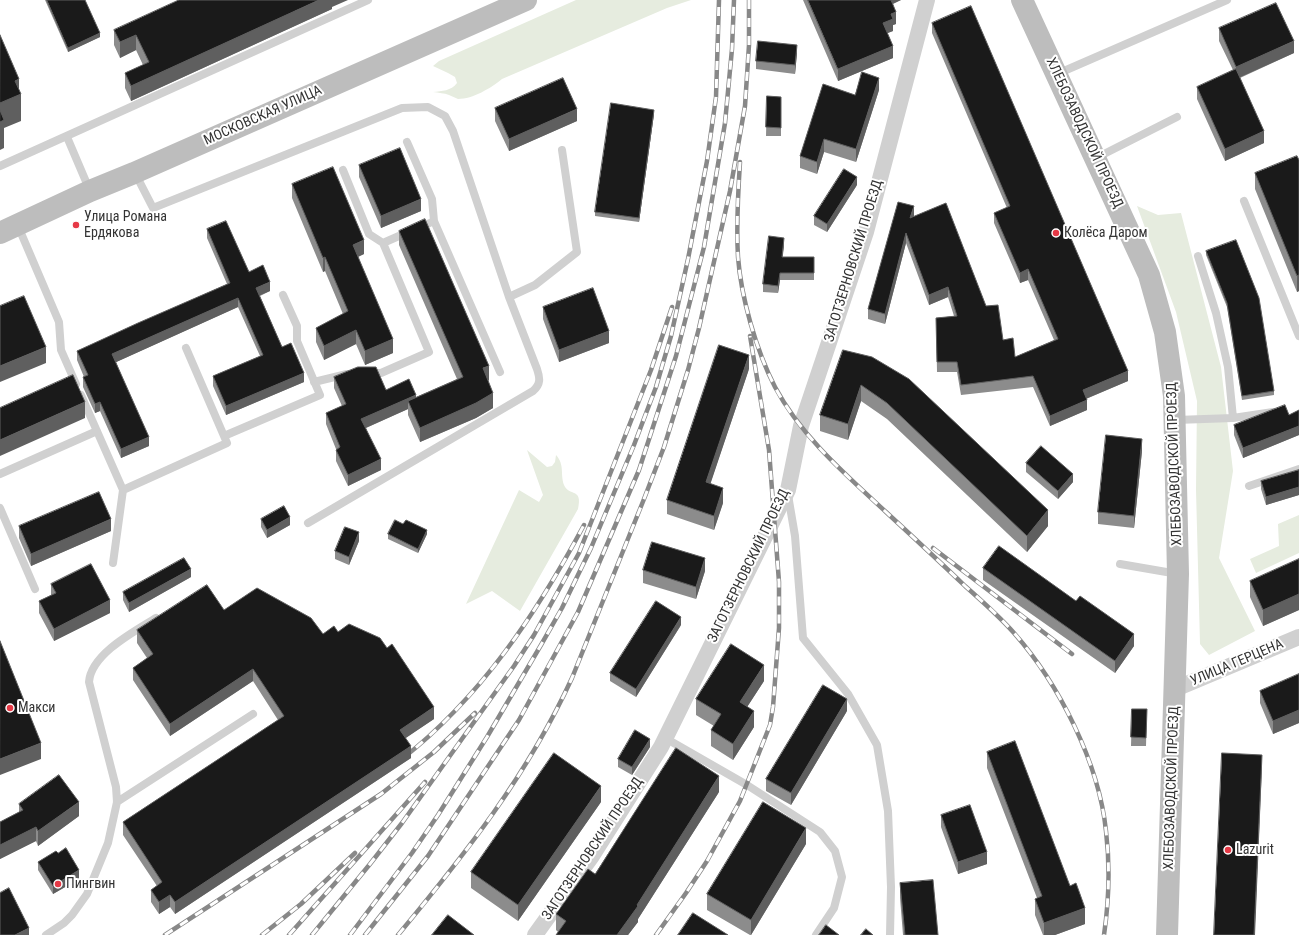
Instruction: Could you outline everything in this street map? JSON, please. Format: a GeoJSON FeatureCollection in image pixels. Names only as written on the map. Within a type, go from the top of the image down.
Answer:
{"type":"FeatureCollection","features":[{"type":"Feature","properties":{"kind":"street","name":"МОСКОВСКАЯ УЛИЦА"},"geometry":{"type":"LineString","coordinates":[[9,229],[90,191],[526,0]]}},
{"type":"Feature","properties":{"kind":"street","name":"ЗАГОТЗЕРНОВСКИЙ ПРОЕЗД"},"geometry":{"type":"LineString","coordinates":[[535,935],[592,856],[665,738],[788,490],[802,426],[866,232],[927,0]]}},
{"type":"Feature","properties":{"kind":"street","name":"ХЛЕБОЗАВОДСКОЙ ПРОЕЗД"},"geometry":{"type":"LineString","coordinates":[[1022,0],[1149,275],[1165,332],[1174,396],[1178,574],[1167,935]]}},
{"type":"Feature","properties":{"kind":"street","name":"УЛИЦА ГЕРЦЕНА"},"geometry":{"type":"LineString","coordinates":[[1175,689],[1299,637]]}},
{"type":"Feature","properties":{"kind":"lane"},"geometry":{"type":"LineString","coordinates":[[0,166],[368,0]]}},
{"type":"Feature","properties":{"kind":"lane"},"geometry":{"type":"LineString","coordinates":[[1057,74],[1227,0]]}},
{"type":"Feature","properties":{"kind":"lane"},"geometry":{"type":"LineString","coordinates":[[134,173],[153,208],[402,108],[428,107],[445,116],[452,131],[509,297],[540,377],[537,387],[533,391],[308,523]]}},
{"type":"Feature","properties":{"kind":"lane"},"geometry":{"type":"LineString","coordinates":[[1096,159],[1177,117]]}},
{"type":"Feature","properties":{"kind":"lane"},"geometry":{"type":"LineString","coordinates":[[67,137],[90,191]]}},
{"type":"Feature","properties":{"kind":"lane"},"geometry":{"type":"LineString","coordinates":[[408,142],[432,199],[434,221],[500,372]]}},
{"type":"Feature","properties":{"kind":"lane"},"geometry":{"type":"LineString","coordinates":[[509,297],[535,285],[577,252],[562,150]]}},
{"type":"Feature","properties":{"kind":"lane"},"geometry":{"type":"LineString","coordinates":[[314,382],[349,373],[382,373],[429,352],[383,243],[369,234],[342,170]]}},
{"type":"Feature","properties":{"kind":"lane"},"geometry":{"type":"LineString","coordinates":[[1244,201],[1299,336]]}},
{"type":"Feature","properties":{"kind":"lane"},"geometry":{"type":"LineString","coordinates":[[383,243],[434,221]]}},
{"type":"Feature","properties":{"kind":"lane"},"geometry":{"type":"LineString","coordinates":[[9,229],[59,322],[60,350],[123,490],[113,563]]}},
{"type":"Feature","properties":{"kind":"lane"},"geometry":{"type":"LineString","coordinates":[[1198,256],[1216,314],[1228,367],[1233,418]]}},
{"type":"Feature","properties":{"kind":"lane"},"geometry":{"type":"LineString","coordinates":[[224,436],[320,395],[297,341],[296,326],[283,294]]}},
{"type":"Feature","properties":{"kind":"lane"},"geometry":{"type":"LineString","coordinates":[[123,490],[227,443],[186,348]]}},
{"type":"Feature","properties":{"kind":"lane"},"geometry":{"type":"LineString","coordinates":[[1175,420],[1233,418],[1273,412]]}},
{"type":"Feature","properties":{"kind":"lane"},"geometry":{"type":"LineString","coordinates":[[0,474],[97,431]]}},
{"type":"Feature","properties":{"kind":"lane"},"geometry":{"type":"LineString","coordinates":[[1249,486],[1299,469]]}},
{"type":"Feature","properties":{"kind":"lane"},"geometry":{"type":"LineString","coordinates":[[788,490],[795,536],[803,638],[848,694],[877,745],[888,811],[891,887],[890,935]]}},
{"type":"Feature","properties":{"kind":"lane"},"geometry":{"type":"LineString","coordinates":[[0,508],[35,589]]}},
{"type":"Feature","properties":{"kind":"lane"},"geometry":{"type":"LineString","coordinates":[[1120,564],[1178,574]]}},
{"type":"Feature","properties":{"kind":"lane"},"geometry":{"type":"LineString","coordinates":[[46,935],[64,923],[72,915],[87,894],[108,843],[117,802],[116,787],[89,682],[92,669],[123,639],[162,614]]}},
{"type":"Feature","properties":{"kind":"lane"},"geometry":{"type":"LineString","coordinates":[[117,802],[253,714]]}},
{"type":"Feature","properties":{"kind":"lane"},"geometry":{"type":"LineString","coordinates":[[665,738],[747,785],[820,832],[835,851],[842,877],[834,908],[816,935]]}},
{"type":"Feature","properties":{"kind":"shaded area"},"geometry":{"type":"Polygon","coordinates":[[[576,0],[691,0],[667,8],[502,79],[493,86],[476,95],[464,99],[458,99],[447,94],[433,92],[449,89],[457,83],[455,77],[433,66],[439,61],[576,0]]]}},
{"type":"Feature","properties":{"kind":"shaded area"},"geometry":{"type":"Polygon","coordinates":[[[1137,206],[1158,215],[1181,213],[1221,367],[1233,471],[1219,558],[1255,631],[1209,655],[1200,644],[1196,490],[1197,401],[1176,312],[1137,206]]]}},
{"type":"Feature","properties":{"kind":"shaded area"},"geometry":{"type":"Polygon","coordinates":[[[527,450],[547,467],[552,466],[555,462],[556,455],[560,462],[566,489],[575,493],[579,498],[578,509],[520,611],[492,591],[466,604],[519,490],[539,502],[543,495],[527,450]]]}},
{"type":"Feature","properties":{"kind":"shaded area"},"geometry":{"type":"Polygon","coordinates":[[[1299,515],[1299,553],[1256,573],[1250,559],[1279,546],[1278,524],[1299,515]]]}},
{"type":"Feature","properties":{"kind":"building"},"geometry":{"type":"Polygon","coordinates":[[[47,0],[85,0],[100,33],[68,48],[47,0]]]}},
{"type":"Feature","properties":{"kind":"building"},"geometry":{"type":"Polygon","coordinates":[[[179,0],[319,0],[131,86],[125,73],[149,62],[136,35],[120,42],[114,30],[179,0]]]}},
{"type":"Feature","properties":{"kind":"building"},"geometry":{"type":"Polygon","coordinates":[[[808,0],[891,0],[896,12],[891,14],[893,19],[883,23],[893,46],[838,69],[808,0]]]}},
{"type":"Feature","properties":{"kind":"building"},"geometry":{"type":"Polygon","coordinates":[[[1276,3],[1294,41],[1236,67],[1219,28],[1276,3]]]}},
{"type":"Feature","properties":{"kind":"building"},"geometry":{"type":"Polygon","coordinates":[[[971,6],[1128,371],[1083,390],[1087,400],[1050,416],[1033,376],[961,385],[957,362],[937,362],[936,318],[957,316],[948,287],[929,295],[906,233],[885,314],[868,309],[898,202],[914,206],[910,218],[946,203],[986,306],[998,305],[1003,340],[1013,338],[1015,357],[1058,339],[1028,269],[1020,273],[994,213],[1010,206],[932,23],[971,6]]]}},
{"type":"Feature","properties":{"kind":"building"},"geometry":{"type":"Polygon","coordinates":[[[0,35],[19,79],[15,81],[21,94],[0,103],[0,35]]]}},
{"type":"Feature","properties":{"kind":"building"},"geometry":{"type":"Polygon","coordinates":[[[758,41],[797,45],[795,65],[756,61],[758,41]]]}},
{"type":"Feature","properties":{"kind":"building"},"geometry":{"type":"Polygon","coordinates":[[[1236,69],[1264,131],[1225,149],[1197,87],[1236,69]]]}},
{"type":"Feature","properties":{"kind":"building"},"geometry":{"type":"Polygon","coordinates":[[[862,72],[879,78],[856,149],[824,139],[817,162],[800,156],[823,84],[855,95],[862,72]]]}},
{"type":"Feature","properties":{"kind":"building"},"geometry":{"type":"Polygon","coordinates":[[[563,78],[577,109],[509,139],[495,108],[563,78]]]}},
{"type":"Feature","properties":{"kind":"building"},"geometry":{"type":"Polygon","coordinates":[[[767,96],[781,97],[781,128],[766,127],[767,96]]]}},
{"type":"Feature","properties":{"kind":"building"},"geometry":{"type":"Polygon","coordinates":[[[611,103],[654,110],[639,218],[595,212],[611,103]]]}},
{"type":"Feature","properties":{"kind":"building"},"geometry":{"type":"Polygon","coordinates":[[[0,110],[4,120],[0,122],[0,110]]]}},
{"type":"Feature","properties":{"kind":"building"},"geometry":{"type":"Polygon","coordinates":[[[400,148],[421,199],[381,216],[359,165],[400,148]]]}},
{"type":"Feature","properties":{"kind":"building"},"geometry":{"type":"Polygon","coordinates":[[[1297,156],[1299,160],[1299,275],[1297,276],[1255,173],[1297,156]]]}},
{"type":"Feature","properties":{"kind":"building"},"geometry":{"type":"Polygon","coordinates":[[[333,167],[364,240],[353,245],[393,339],[365,351],[356,330],[324,346],[316,328],[348,311],[325,257],[323,258],[292,184],[333,167]]]}},
{"type":"Feature","properties":{"kind":"building"},"geometry":{"type":"Polygon","coordinates":[[[844,169],[857,177],[827,224],[814,216],[844,169]]]}},
{"type":"Feature","properties":{"kind":"building"},"geometry":{"type":"Polygon","coordinates":[[[425,219],[489,366],[483,368],[493,393],[476,403],[420,428],[408,401],[463,377],[399,231],[425,219]]]}},
{"type":"Feature","properties":{"kind":"building"},"geometry":{"type":"Polygon","coordinates":[[[226,221],[249,272],[263,265],[270,282],[256,288],[282,347],[291,343],[304,373],[226,406],[213,376],[263,355],[238,298],[112,354],[149,437],[121,449],[100,402],[95,404],[83,377],[88,375],[77,351],[230,283],[207,229],[226,221]]]}},
{"type":"Feature","properties":{"kind":"building"},"geometry":{"type":"Polygon","coordinates":[[[769,236],[784,238],[782,257],[814,257],[814,273],[780,273],[778,286],[763,284],[769,236]]]}},
{"type":"Feature","properties":{"kind":"building"},"geometry":{"type":"Polygon","coordinates":[[[1236,240],[1259,298],[1274,391],[1242,396],[1227,303],[1206,251],[1236,240]]]}},
{"type":"Feature","properties":{"kind":"building"},"geometry":{"type":"Polygon","coordinates":[[[593,288],[609,331],[559,350],[543,307],[593,288]]]}},
{"type":"Feature","properties":{"kind":"building"},"geometry":{"type":"Polygon","coordinates":[[[24,296],[46,347],[0,366],[0,306],[24,296]]]}},
{"type":"Feature","properties":{"kind":"building"},"geometry":{"type":"Polygon","coordinates":[[[719,345],[749,355],[706,482],[723,488],[714,516],[667,500],[719,345]]]}},
{"type":"Feature","properties":{"kind":"building"},"geometry":{"type":"Polygon","coordinates":[[[843,350],[872,357],[909,379],[1048,510],[1027,536],[887,403],[861,385],[848,424],[820,415],[843,350]]]}},
{"type":"Feature","properties":{"kind":"building"},"geometry":{"type":"Polygon","coordinates":[[[358,367],[376,367],[386,390],[409,379],[416,395],[361,419],[381,459],[348,475],[336,450],[340,447],[326,413],[346,404],[334,377],[358,367]]]}},
{"type":"Feature","properties":{"kind":"building"},"geometry":{"type":"Polygon","coordinates":[[[73,375],[85,402],[0,440],[0,408],[73,375]]]}},
{"type":"Feature","properties":{"kind":"building"},"geometry":{"type":"Polygon","coordinates":[[[1285,405],[1289,415],[1299,410],[1299,426],[1243,448],[1234,425],[1285,405]]]}},
{"type":"Feature","properties":{"kind":"building"},"geometry":{"type":"Polygon","coordinates":[[[1106,435],[1142,439],[1134,516],[1098,512],[1106,435]]]}},
{"type":"Feature","properties":{"kind":"building"},"geometry":{"type":"Polygon","coordinates":[[[1041,446],[1073,474],[1058,491],[1026,463],[1041,446]]]}},
{"type":"Feature","properties":{"kind":"building"},"geometry":{"type":"Polygon","coordinates":[[[1299,470],[1299,487],[1266,497],[1261,481],[1299,470]]]}},
{"type":"Feature","properties":{"kind":"building"},"geometry":{"type":"Polygon","coordinates":[[[99,492],[111,519],[31,554],[19,526],[99,492]]]}},
{"type":"Feature","properties":{"kind":"building"},"geometry":{"type":"Polygon","coordinates":[[[284,506],[290,517],[267,530],[261,519],[284,506]]]}},
{"type":"Feature","properties":{"kind":"building"},"geometry":{"type":"Polygon","coordinates":[[[395,520],[403,524],[406,520],[427,530],[418,549],[388,534],[395,520]]]}},
{"type":"Feature","properties":{"kind":"building"},"geometry":{"type":"Polygon","coordinates":[[[345,527],[359,532],[349,557],[335,551],[345,527]]]}},
{"type":"Feature","properties":{"kind":"building"},"geometry":{"type":"Polygon","coordinates":[[[652,542],[705,558],[696,587],[643,570],[652,542]]]}},
{"type":"Feature","properties":{"kind":"building"},"geometry":{"type":"Polygon","coordinates":[[[999,546],[1076,601],[1080,596],[1134,634],[1115,661],[983,568],[999,546]]]}},
{"type":"Feature","properties":{"kind":"building"},"geometry":{"type":"Polygon","coordinates":[[[184,558],[191,569],[129,603],[123,592],[184,558]]]}},
{"type":"Feature","properties":{"kind":"building"},"geometry":{"type":"Polygon","coordinates":[[[1299,559],[1299,594],[1263,610],[1250,581],[1299,559]]]}},
{"type":"Feature","properties":{"kind":"building"},"geometry":{"type":"Polygon","coordinates":[[[91,564],[110,600],[54,629],[39,601],[56,593],[51,584],[91,564]]]}},
{"type":"Feature","properties":{"kind":"building"},"geometry":{"type":"Polygon","coordinates":[[[207,585],[224,610],[257,588],[311,618],[323,634],[334,626],[338,632],[349,624],[380,638],[387,648],[392,644],[434,707],[400,730],[411,746],[175,902],[170,895],[159,902],[151,890],[162,882],[123,822],[284,716],[253,669],[170,724],[133,668],[153,654],[137,630],[207,585]]]}},
{"type":"Feature","properties":{"kind":"building"},"geometry":{"type":"Polygon","coordinates":[[[656,601],[681,617],[636,689],[610,673],[656,601]]]}},
{"type":"Feature","properties":{"kind":"building","name":"Макси"},"geometry":{"type":"Polygon","coordinates":[[[0,641],[41,743],[0,759],[0,641]]]}},
{"type":"Feature","properties":{"kind":"building"},"geometry":{"type":"Polygon","coordinates":[[[731,644],[764,665],[740,702],[754,711],[733,744],[711,730],[721,714],[696,699],[731,644]]]}},
{"type":"Feature","properties":{"kind":"building"},"geometry":{"type":"Polygon","coordinates":[[[1299,674],[1299,710],[1273,721],[1260,691],[1299,674]]]}},
{"type":"Feature","properties":{"kind":"building"},"geometry":{"type":"Polygon","coordinates":[[[823,685],[847,699],[791,793],[766,779],[823,685]]]}},
{"type":"Feature","properties":{"kind":"building"},"geometry":{"type":"Polygon","coordinates":[[[1132,709],[1147,709],[1146,738],[1131,737],[1132,709]]]}},
{"type":"Feature","properties":{"kind":"building"},"geometry":{"type":"Polygon","coordinates":[[[635,730],[650,739],[632,767],[618,759],[635,730]]]}},
{"type":"Feature","properties":{"kind":"building"},"geometry":{"type":"Polygon","coordinates":[[[1015,741],[1070,886],[1076,883],[1085,908],[1044,923],[1035,899],[1042,896],[987,752],[1015,741]]]}},
{"type":"Feature","properties":{"kind":"building"},"geometry":{"type":"Polygon","coordinates":[[[676,748],[719,776],[637,905],[638,906],[617,935],[556,935],[566,921],[556,914],[588,869],[595,874],[676,748]]]}},
{"type":"Feature","properties":{"kind":"building"},"geometry":{"type":"Polygon","coordinates":[[[554,753],[601,786],[518,905],[471,872],[554,753]]]}},
{"type":"Feature","properties":{"kind":"building"},"geometry":{"type":"Polygon","coordinates":[[[1222,753],[1262,755],[1254,935],[1214,935],[1222,753]]]}},
{"type":"Feature","properties":{"kind":"building"},"geometry":{"type":"Polygon","coordinates":[[[59,775],[79,802],[38,831],[36,827],[0,845],[0,822],[23,810],[19,804],[59,775]]]}},
{"type":"Feature","properties":{"kind":"building"},"geometry":{"type":"Polygon","coordinates":[[[763,802],[806,828],[751,920],[707,894],[763,802]]]}},
{"type":"Feature","properties":{"kind":"building"},"geometry":{"type":"Polygon","coordinates":[[[970,805],[987,852],[958,862],[941,815],[970,805]]]}},
{"type":"Feature","properties":{"kind":"building"},"geometry":{"type":"Polygon","coordinates":[[[66,848],[79,870],[53,886],[38,862],[56,851],[58,853],[66,848]]]}},
{"type":"Feature","properties":{"kind":"building"},"geometry":{"type":"Polygon","coordinates":[[[933,880],[938,935],[905,935],[900,883],[933,880]]]}},
{"type":"Feature","properties":{"kind":"building"},"geometry":{"type":"Polygon","coordinates":[[[9,888],[29,928],[15,935],[0,935],[0,893],[9,888]]]}},
{"type":"Feature","properties":{"kind":"building"},"geometry":{"type":"Polygon","coordinates":[[[693,913],[728,935],[678,935],[693,913]]]}},
{"type":"Feature","properties":{"kind":"building"},"geometry":{"type":"Polygon","coordinates":[[[448,915],[474,935],[432,935],[448,915]]]}},
{"type":"Feature","properties":{"kind":"building"},"geometry":{"type":"Polygon","coordinates":[[[826,925],[839,935],[819,935],[826,925]]]}},
{"type":"Feature","properties":{"kind":"building"},"geometry":{"type":"Polygon","coordinates":[[[866,929],[873,935],[861,935],[866,929]]]}},
{"type":"Feature","properties":{"kind":"railway"},"geometry":{"type":"LineString","coordinates":[[350,935],[412,853],[438,815],[487,737],[541,645],[562,608],[591,548],[634,445],[656,387],[671,336],[707,161],[716,97],[719,0]]}},
{"type":"Feature","properties":{"kind":"railway"},"geometry":{"type":"LineString","coordinates":[[365,935],[428,856],[519,720],[578,612],[639,470],[676,356],[704,247],[725,123],[732,49],[734,0]]}},
{"type":"Feature","properties":{"kind":"railway"},"geometry":{"type":"LineString","coordinates":[[398,935],[448,874],[494,812],[515,781],[554,714],[572,678],[664,447],[688,370],[699,328],[730,191],[745,106],[749,45],[749,0]]}},
{"type":"Feature","properties":{"kind":"railway"},"geometry":{"type":"LineString","coordinates":[[740,162],[737,233],[742,289],[750,323],[775,387],[798,422],[825,454],[1014,633],[1031,653],[1061,700],[1086,752],[1102,805],[1106,831],[1108,870],[1108,896],[1104,935]]}},
{"type":"Feature","properties":{"kind":"railway"},"geometry":{"type":"LineString","coordinates":[[312,935],[402,823],[514,666],[534,635],[579,553],[651,370],[672,307]]}},
{"type":"Feature","properties":{"kind":"railway"},"geometry":{"type":"LineString","coordinates":[[656,935],[707,861],[740,801],[770,725],[773,707],[779,628],[779,582],[769,450],[750,336]]}},
{"type":"Feature","properties":{"kind":"railway"},"geometry":{"type":"LineString","coordinates":[[402,759],[431,735],[457,709],[505,652],[547,590],[584,525]]}},
{"type":"Feature","properties":{"kind":"railway"},"geometry":{"type":"LineString","coordinates":[[933,548],[1072,654]]}},
{"type":"Feature","properties":{"kind":"railway"},"geometry":{"type":"LineString","coordinates":[[165,935],[381,794],[434,752],[475,713]]}},
{"type":"Feature","properties":{"kind":"railway"},"geometry":{"type":"LineString","coordinates":[[289,935],[425,782]]}},
{"type":"Feature","properties":{"kind":"railway"},"geometry":{"type":"LineString","coordinates":[[262,935],[301,904],[355,853]]}},
{"type":"Feature","properties":{"kind":"place","name":"Улица Романа Ердякова"},"geometry":{"type":"Point","coordinates":[76,225]}},
{"type":"Feature","properties":{"kind":"place","name":"Колёса Даром"},"geometry":{"type":"Point","coordinates":[1056,233]}},
{"type":"Feature","properties":{"kind":"place","name":"Макси"},"geometry":{"type":"Point","coordinates":[10,708]}},
{"type":"Feature","properties":{"kind":"place","name":"Lazurit"},"geometry":{"type":"Point","coordinates":[1228,850]}},
{"type":"Feature","properties":{"kind":"place","name":"Пингвин"},"geometry":{"type":"Point","coordinates":[58,884]}}]}
